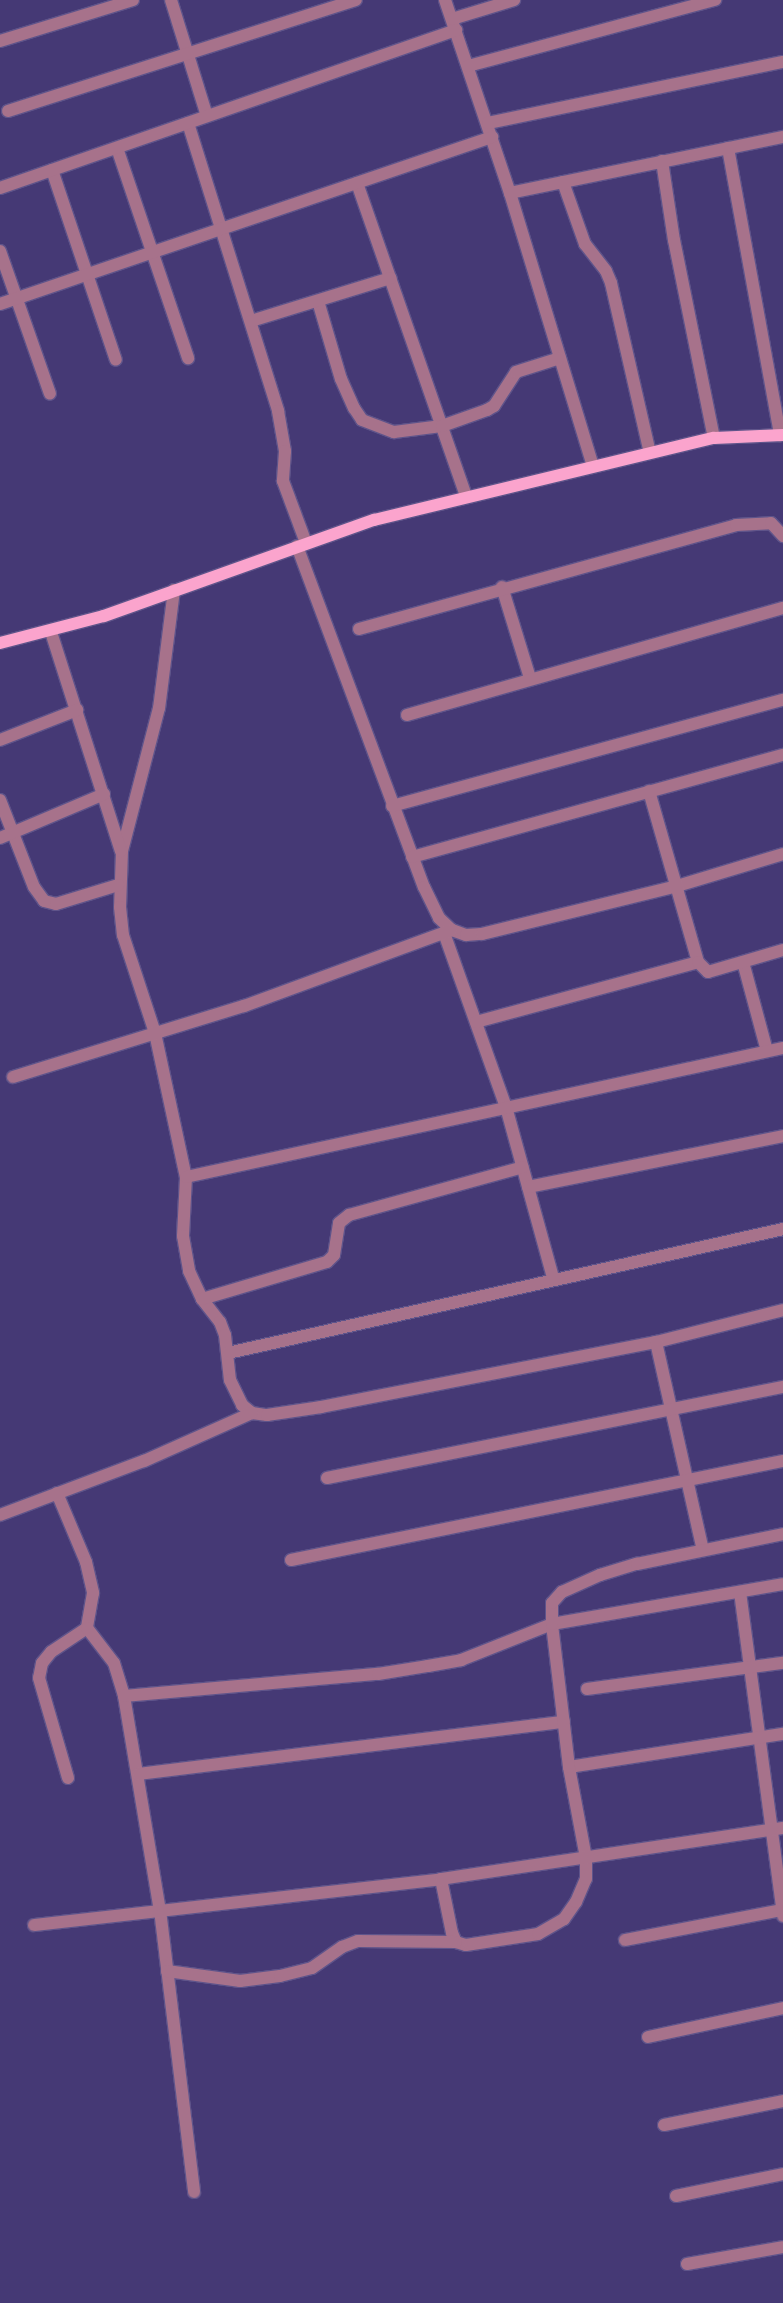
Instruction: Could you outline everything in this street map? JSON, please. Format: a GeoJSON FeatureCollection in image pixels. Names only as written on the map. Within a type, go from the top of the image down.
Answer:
{"type":"FeatureCollection","features":[{"type":"Feature","properties":{"kind":"main road"},"geometry":{"type":"LineString","coordinates":[[0,643],[51,632],[374,520],[466,496],[714,438],[782,435]]}},
{"type":"Feature","properties":{"kind":"street"},"geometry":{"type":"LineString","coordinates":[[0,41],[133,0]]}},
{"type":"Feature","properties":{"kind":"street"},"geometry":{"type":"LineString","coordinates":[[171,0],[207,116]]}},
{"type":"Feature","properties":{"kind":"street"},"geometry":{"type":"LineString","coordinates":[[8,111],[356,0]]}},
{"type":"Feature","properties":{"kind":"street"},"geometry":{"type":"LineString","coordinates":[[446,0],[510,192],[593,466]]}},
{"type":"Feature","properties":{"kind":"street"},"geometry":{"type":"LineString","coordinates":[[0,188],[188,123],[454,25],[514,0]]}},
{"type":"Feature","properties":{"kind":"street"},"geometry":{"type":"LineString","coordinates":[[468,66],[715,0]]}},
{"type":"Feature","properties":{"kind":"street"},"geometry":{"type":"LineString","coordinates":[[488,123],[783,62]]}},
{"type":"Feature","properties":{"kind":"street"},"geometry":{"type":"LineString","coordinates":[[188,123],[223,228],[283,435],[283,481],[301,545],[392,806],[439,918],[448,931],[476,1022],[506,1106],[553,1278]]}},
{"type":"Feature","properties":{"kind":"street"},"geometry":{"type":"LineString","coordinates":[[0,304],[492,137]]}},
{"type":"Feature","properties":{"kind":"street"},"geometry":{"type":"LineString","coordinates":[[510,192],[783,138]]}},
{"type":"Feature","properties":{"kind":"street"},"geometry":{"type":"LineString","coordinates":[[117,148],[188,358]]}},
{"type":"Feature","properties":{"kind":"street"},"geometry":{"type":"LineString","coordinates":[[728,148],[782,435]]}},
{"type":"Feature","properties":{"kind":"street"},"geometry":{"type":"LineString","coordinates":[[662,161],[674,240],[714,438]]}},
{"type":"Feature","properties":{"kind":"street"},"geometry":{"type":"LineString","coordinates":[[52,170],[116,360]]}},
{"type":"Feature","properties":{"kind":"street"},"geometry":{"type":"LineString","coordinates":[[563,182],[585,244],[606,271],[611,283],[650,453]]}},
{"type":"Feature","properties":{"kind":"street"},"geometry":{"type":"LineString","coordinates":[[357,183],[466,496]]}},
{"type":"Feature","properties":{"kind":"street"},"geometry":{"type":"LineString","coordinates":[[0,251],[50,394]]}},
{"type":"Feature","properties":{"kind":"street"},"geometry":{"type":"LineString","coordinates":[[251,321],[391,278]]}},
{"type":"Feature","properties":{"kind":"street"},"geometry":{"type":"LineString","coordinates":[[318,301],[342,379],[362,420],[394,432],[442,426],[494,406],[516,372],[560,358]]}},
{"type":"Feature","properties":{"kind":"street"},"geometry":{"type":"LineString","coordinates":[[359,629],[736,525],[771,523],[783,536]]}},
{"type":"Feature","properties":{"kind":"street"},"geometry":{"type":"LineString","coordinates":[[502,588],[530,678]]}},
{"type":"Feature","properties":{"kind":"street"},"geometry":{"type":"LineString","coordinates":[[174,590],[159,708],[122,851],[118,885],[123,935],[155,1033],[186,1178],[183,1236],[189,1271],[202,1298],[220,1322],[228,1353],[235,1395],[252,1413]]}},
{"type":"Feature","properties":{"kind":"street"},"geometry":{"type":"LineString","coordinates":[[407,715],[530,678],[783,608]]}},
{"type":"Feature","properties":{"kind":"street"},"geometry":{"type":"LineString","coordinates":[[51,632],[122,851]]}},
{"type":"Feature","properties":{"kind":"street"},"geometry":{"type":"LineString","coordinates":[[392,806],[783,700]]}},
{"type":"Feature","properties":{"kind":"street"},"geometry":{"type":"LineString","coordinates":[[0,740],[77,710]]}},
{"type":"Feature","properties":{"kind":"street"},"geometry":{"type":"LineString","coordinates":[[412,857],[783,755]]}},
{"type":"Feature","properties":{"kind":"street"},"geometry":{"type":"LineString","coordinates":[[649,791],[698,962],[708,972],[783,950]]}},
{"type":"Feature","properties":{"kind":"street"},"geometry":{"type":"LineString","coordinates":[[0,838],[104,794]]}},
{"type":"Feature","properties":{"kind":"street"},"geometry":{"type":"LineString","coordinates":[[0,800],[34,887],[44,901],[56,904],[118,885]]}},
{"type":"Feature","properties":{"kind":"street"},"geometry":{"type":"LineString","coordinates":[[13,1077],[244,1006],[448,931],[466,935],[482,934],[677,886],[783,854]]}},
{"type":"Feature","properties":{"kind":"street"},"geometry":{"type":"LineString","coordinates":[[476,1022],[698,962]]}},
{"type":"Feature","properties":{"kind":"street"},"geometry":{"type":"LineString","coordinates":[[743,962],[767,1051]]}},
{"type":"Feature","properties":{"kind":"street"},"geometry":{"type":"LineString","coordinates":[[186,1178],[506,1106],[783,1048]]}},
{"type":"Feature","properties":{"kind":"street"},"geometry":{"type":"LineString","coordinates":[[528,1187],[783,1136]]}},
{"type":"Feature","properties":{"kind":"street"},"geometry":{"type":"LineString","coordinates":[[202,1298],[327,1262],[334,1255],[339,1223],[349,1215],[523,1167]]}},
{"type":"Feature","properties":{"kind":"street"},"geometry":{"type":"LineString","coordinates":[[228,1353],[553,1278],[783,1229]]}},
{"type":"Feature","properties":{"kind":"street"},"geometry":{"type":"LineString","coordinates":[[0,1515],[144,1461],[252,1413],[267,1415],[321,1407],[656,1342],[783,1310]]}},
{"type":"Feature","properties":{"kind":"street"},"geometry":{"type":"LineString","coordinates":[[656,1342],[689,1480],[703,1550]]}},
{"type":"Feature","properties":{"kind":"street"},"geometry":{"type":"LineString","coordinates":[[327,1478],[672,1411],[783,1387]]}},
{"type":"Feature","properties":{"kind":"street"},"geometry":{"type":"LineString","coordinates":[[291,1560],[783,1461]]}},
{"type":"Feature","properties":{"kind":"street"},"geometry":{"type":"LineString","coordinates":[[58,1493],[86,1562],[93,1593],[87,1628],[51,1652],[42,1663],[39,1678],[68,1778]]}},
{"type":"Feature","properties":{"kind":"street"},"geometry":{"type":"LineString","coordinates":[[167,1971],[240,1981],[280,1976],[312,1968],[342,1947],[358,1941],[456,1942],[466,1945],[519,1939],[553,1928],[576,1902],[586,1878],[586,1858],[564,1722],[552,1624],[552,1603],[574,1584],[637,1564],[783,1534]]}},
{"type":"Feature","properties":{"kind":"street"},"geometry":{"type":"LineString","coordinates":[[124,1696],[378,1674],[428,1666],[461,1660],[552,1624],[783,1584]]}},
{"type":"Feature","properties":{"kind":"street"},"geometry":{"type":"LineString","coordinates":[[625,1940],[783,1912],[777,1829],[759,1738],[740,1592]]}},
{"type":"Feature","properties":{"kind":"street"},"geometry":{"type":"LineString","coordinates":[[87,1628],[114,1663],[124,1696],[160,1910],[194,2192]]}},
{"type":"Feature","properties":{"kind":"street"},"geometry":{"type":"LineString","coordinates":[[588,1689],[783,1663]]}},
{"type":"Feature","properties":{"kind":"street"},"geometry":{"type":"LineString","coordinates":[[138,1774],[564,1722]]}},
{"type":"Feature","properties":{"kind":"street"},"geometry":{"type":"LineString","coordinates":[[570,1767],[783,1734]]}},
{"type":"Feature","properties":{"kind":"street"},"geometry":{"type":"LineString","coordinates":[[34,1925],[441,1879],[777,1829]]}},
{"type":"Feature","properties":{"kind":"street"},"geometry":{"type":"LineString","coordinates":[[441,1879],[456,1942]]}},
{"type":"Feature","properties":{"kind":"street"},"geometry":{"type":"LineString","coordinates":[[648,2037],[783,2008]]}},
{"type":"Feature","properties":{"kind":"street"},"geometry":{"type":"LineString","coordinates":[[664,2125],[783,2101]]}},
{"type":"Feature","properties":{"kind":"street"},"geometry":{"type":"LineString","coordinates":[[676,2196],[783,2174]]}},
{"type":"Feature","properties":{"kind":"street"},"geometry":{"type":"LineString","coordinates":[[687,2264],[783,2247]]}}]}
